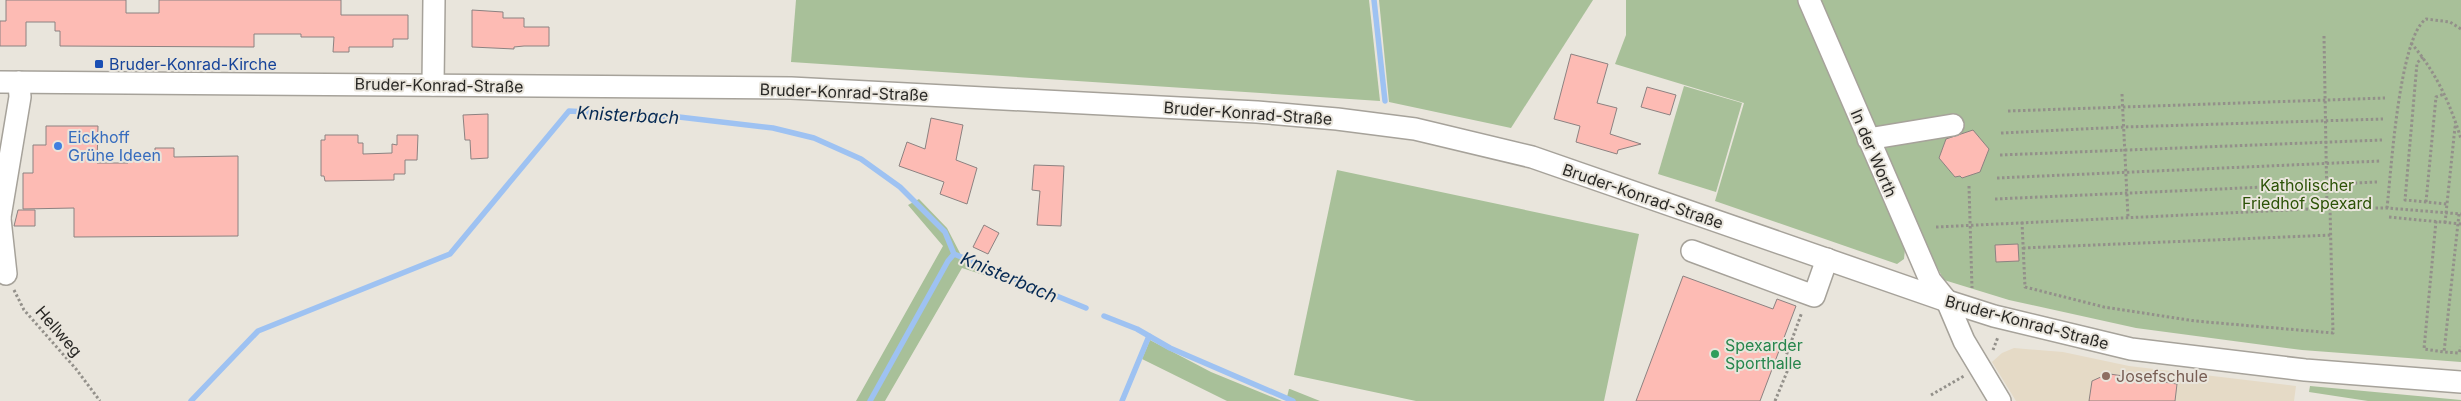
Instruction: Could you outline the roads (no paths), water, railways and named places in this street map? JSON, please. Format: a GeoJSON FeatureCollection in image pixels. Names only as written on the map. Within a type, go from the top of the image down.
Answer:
{"type":"FeatureCollection","features":[{"type":"Feature","properties":{"kind":"street"},"geometry":{"type":"LineString","coordinates":[[433,85],[434,0]]}},
{"type":"Feature","properties":{"kind":"street","name":"In der Worth"},"geometry":{"type":"LineString","coordinates":[[1808,0],[1930,280],[1947,301],[1964,341],[2000,401]]}},
{"type":"Feature","properties":{"kind":"street"},"geometry":{"type":"LineString","coordinates":[[6,274],[0,218],[20,97],[10,82]]}},
{"type":"Feature","properties":{"kind":"street","name":"Bruder-Konrad-Straße"},"geometry":{"type":"LineString","coordinates":[[10,82],[791,88],[1257,112],[1337,119],[1415,129],[1532,157],[1947,301],[1994,316],[2131,349],[2305,370],[2461,382]]}},
{"type":"Feature","properties":{"kind":"street"},"geometry":{"type":"LineString","coordinates":[[1868,139],[1953,125]]}},
{"type":"Feature","properties":{"kind":"street"},"geometry":{"type":"LineString","coordinates":[[1692,251],[1812,303],[1827,259]]}},
{"type":"Feature","properties":{"kind":"waterway"},"geometry":{"type":"LineString","coordinates":[[1374,0],[1385,101]]}},
{"type":"Feature","properties":{"kind":"waterway","name":"Knisterbach"},"geometry":{"type":"LineString","coordinates":[[191,401],[258,331],[450,254],[569,111],[679,117],[773,128],[814,138],[861,159],[900,187],[945,232],[954,254],[1086,308]]}},
{"type":"Feature","properties":{"kind":"waterway"},"geometry":{"type":"LineString","coordinates":[[870,401],[948,261],[954,254]]}},
{"type":"Feature","properties":{"kind":"waterway","name":"Knisterbach"},"geometry":{"type":"LineString","coordinates":[[1104,316],[1137,329],[1170,348],[1293,401]]}},
{"type":"Feature","properties":{"kind":"waterway"},"geometry":{"type":"LineString","coordinates":[[1122,401],[1149,336]]}},
{"type":"Feature","properties":{"kind":"place","name":"Bruder-Konrad-Kirche"},"geometry":{"type":"Point","coordinates":[99,64]}},
{"type":"Feature","properties":{"kind":"place","name":"Eickhoff Grüne Ideen"},"geometry":{"type":"Point","coordinates":[58,146]}},
{"type":"Feature","properties":{"kind":"place","name":"Spexarder Sporthalle"},"geometry":{"type":"Point","coordinates":[1715,354]}},
{"type":"Feature","properties":{"kind":"place","name":"Josefschule"},"geometry":{"type":"Point","coordinates":[2106,376]}},
{"type":"Feature","properties":{"kind":"park label","name":"Katholischer Friedhof Spexard"},"geometry":{"type":"Point","coordinates":[2307,194]}}]}
